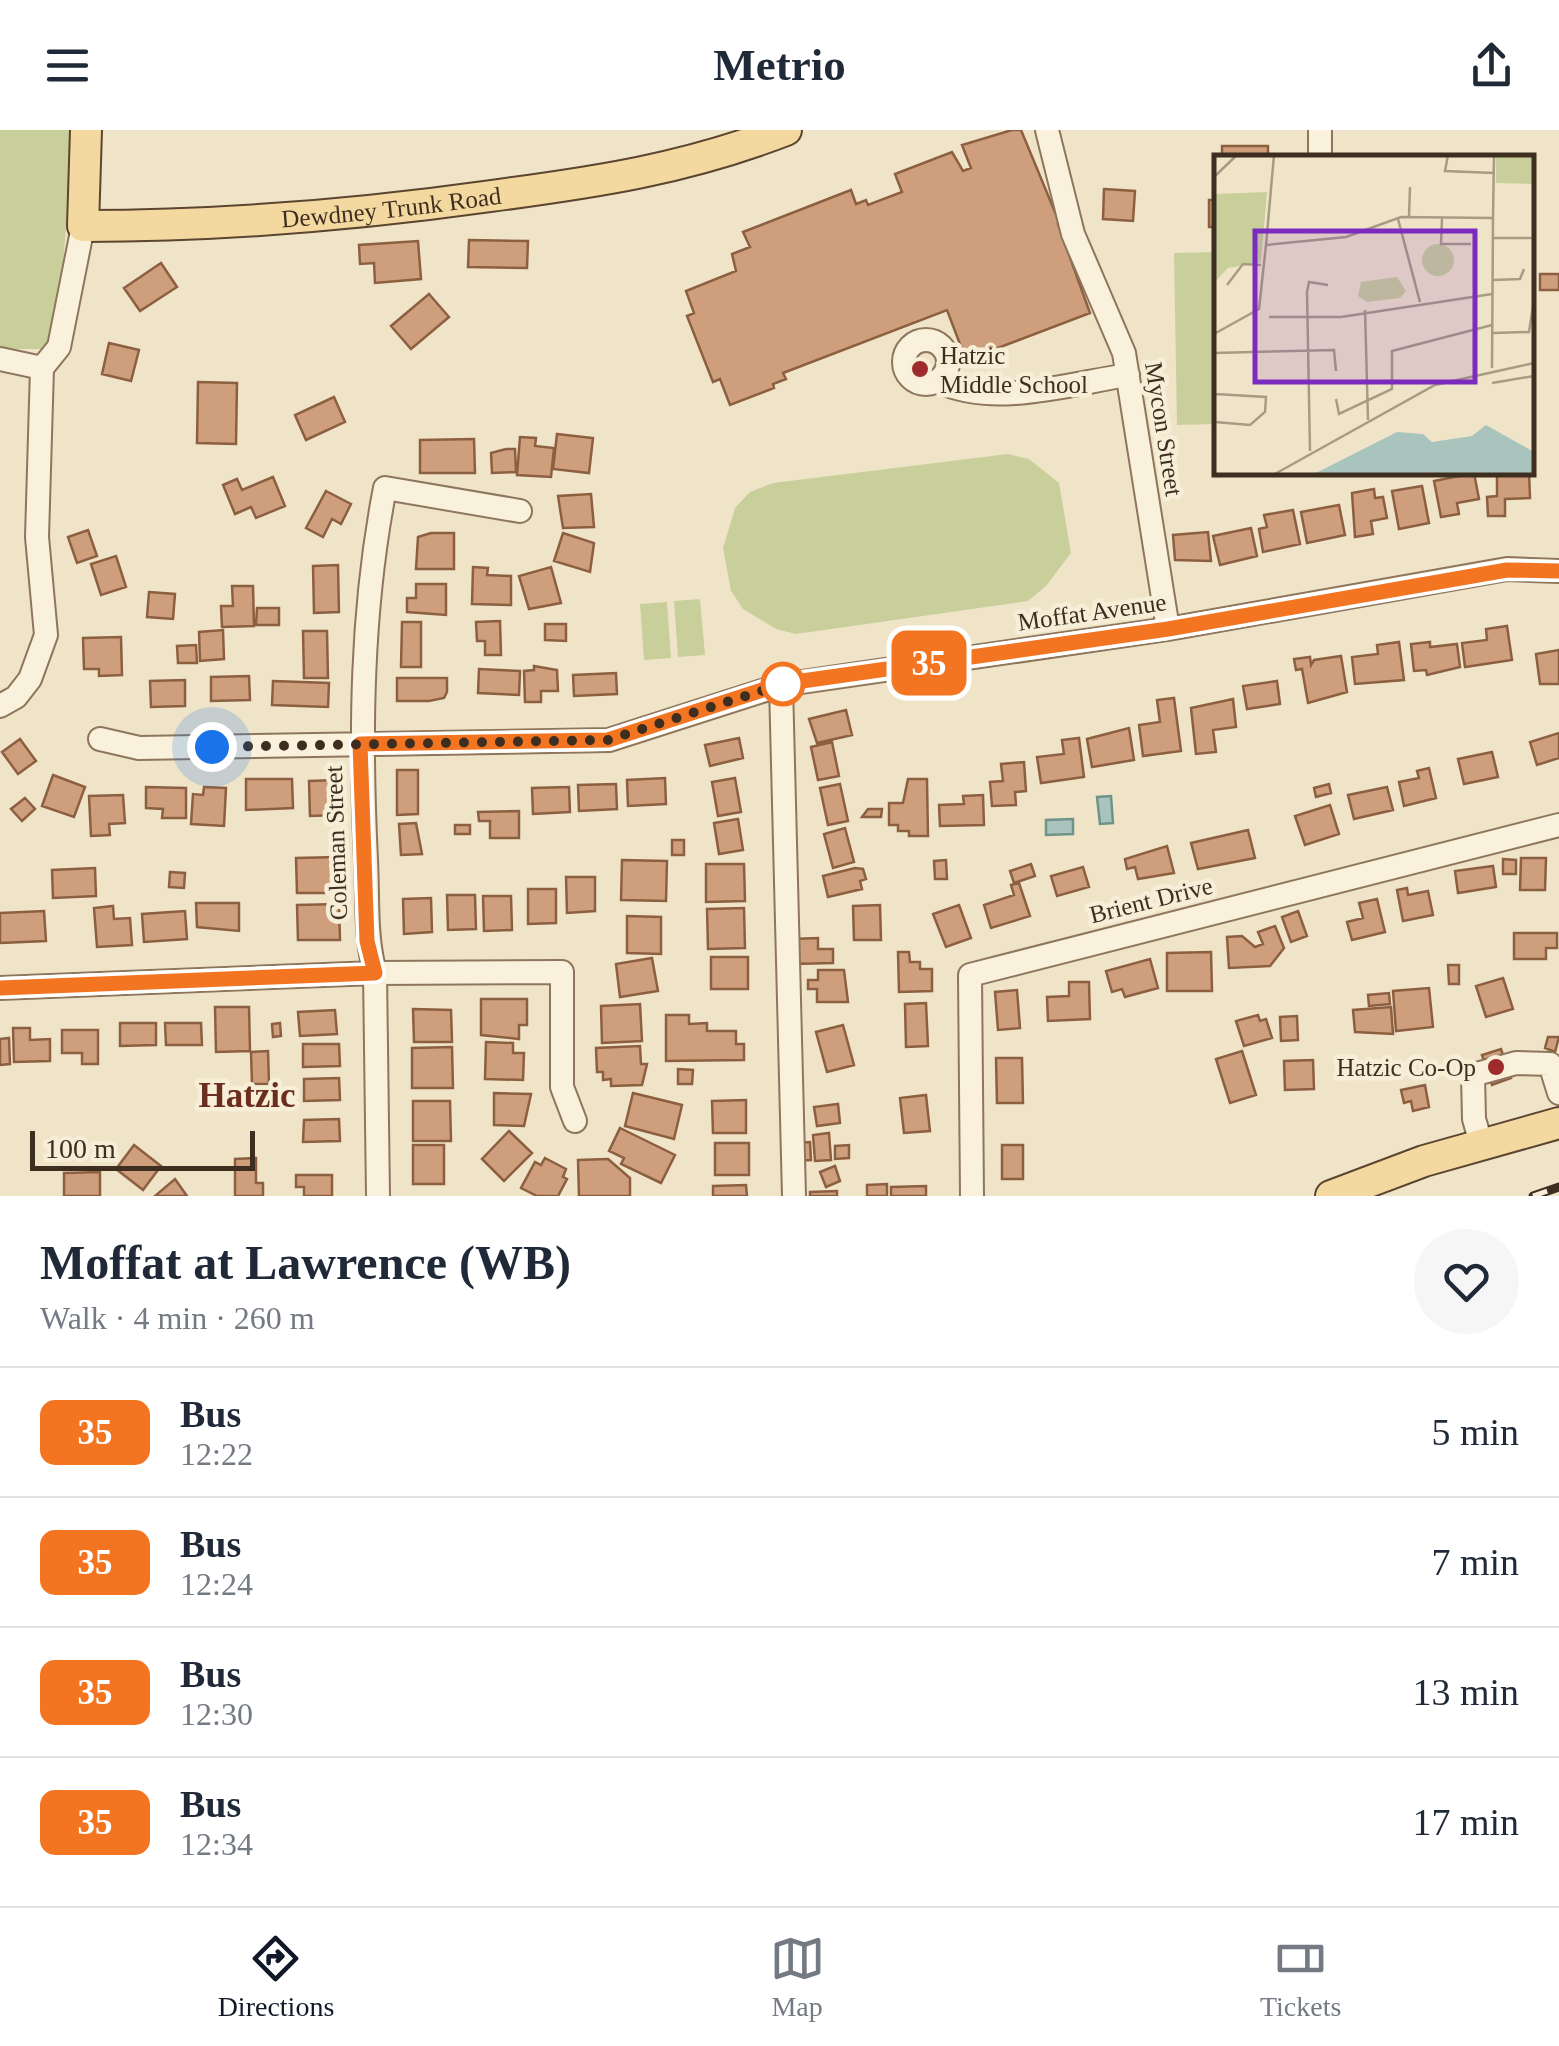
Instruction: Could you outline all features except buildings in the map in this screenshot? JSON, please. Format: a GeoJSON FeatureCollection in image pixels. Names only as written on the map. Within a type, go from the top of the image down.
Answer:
{"type":"FeatureCollection","features":[{"type":"Feature","properties":{"kind":"main road"},"geometry":{"type":"LineString","coordinates":[[84,226],[86,130]]}},
{"type":"Feature","properties":{"kind":"main road","name":"Dewdney Trunk Road"},"geometry":{"type":"LineString","coordinates":[[84,226],[200,226],[414,207],[645,175],[786,130]]}},
{"type":"Feature","properties":{"kind":"main road"},"geometry":{"type":"LineString","coordinates":[[1332,1196],[1481,1144],[1559,1123]]}},
{"type":"Feature","properties":{"kind":"street","name":"Mycon Street"},"geometry":{"type":"LineString","coordinates":[[1048,130],[1073,234],[1124,353],[1168,629]]}},
{"type":"Feature","properties":{"kind":"street"},"geometry":{"type":"LineString","coordinates":[[0,706],[16,697],[30,678],[46,634],[38,537],[42,368],[59,347],[84,226]]}},
{"type":"Feature","properties":{"kind":"street"},"geometry":{"type":"LineString","coordinates":[[0,360],[42,368]]}},
{"type":"Feature","properties":{"kind":"street"},"geometry":{"type":"LineString","coordinates":[[938,381],[963,394],[1005,394],[1128,374]]}},
{"type":"Feature","properties":{"kind":"street","name":"Coleman Street"},"geometry":{"type":"LineString","coordinates":[[378,1196],[375,973],[367,941],[360,744],[371,559],[385,488],[520,510]]}},
{"type":"Feature","properties":{"kind":"street","name":"Moffat Avenue"},"geometry":{"type":"LineString","coordinates":[[100,740],[139,748],[608,740],[781,684],[1168,629],[1507,570],[1559,570]]}},
{"type":"Feature","properties":{"kind":"street"},"geometry":{"type":"LineString","coordinates":[[781,684],[794,1196]]}},
{"type":"Feature","properties":{"kind":"street","name":"Brient Drive"},"geometry":{"type":"LineString","coordinates":[[972,1196],[970,975],[1559,824]]}},
{"type":"Feature","properties":{"kind":"street"},"geometry":{"type":"LineString","coordinates":[[0,988],[375,973],[562,972],[562,1088],[575,1120]]}},
{"type":"Feature","properties":{"kind":"street"},"geometry":{"type":"LineString","coordinates":[[1481,1144],[1474,1119],[1473,1075],[1516,1063],[1554,1063],[1559,1094]]}},
{"type":"Feature","properties":{"kind":"green space"},"geometry":{"type":"Polygon","coordinates":[[[0,130],[74,130],[63,264],[47,349],[0,349],[0,130]]]}},
{"type":"Feature","properties":{"kind":"green space"},"geometry":{"type":"Polygon","coordinates":[[[1214,252],[1214,424],[1177,425],[1174,253],[1214,252]]]}},
{"type":"Feature","properties":{"kind":"green space"},"geometry":{"type":"Polygon","coordinates":[[[1008,454],[1029,459],[1059,483],[1071,553],[1046,586],[1028,601],[796,634],[776,629],[743,609],[731,591],[723,548],[735,508],[750,492],[773,483],[1008,454]]]}},
{"type":"Feature","properties":{"kind":"green space"},"geometry":{"type":"Polygon","coordinates":[[[700,599],[705,655],[678,657],[674,601],[700,599]]]}},
{"type":"Feature","properties":{"kind":"green space"},"geometry":{"type":"Polygon","coordinates":[[[667,602],[671,658],[644,660],[640,604],[667,602]]]}},
{"type":"Feature","properties":{"kind":"water"},"geometry":{"type":"Polygon","coordinates":[[[1111,796],[1113,823],[1100,824],[1097,797],[1111,796]]]}},
{"type":"Feature","properties":{"kind":"water"},"geometry":{"type":"Polygon","coordinates":[[[1073,819],[1073,834],[1046,835],[1046,820],[1073,819]]]}},
{"type":"Feature","properties":{"kind":"railway"},"geometry":{"type":"LineString","coordinates":[[1533,1196],[1559,1187]]}},
{"type":"Feature","properties":{"kind":"bus line","name":"35"},"geometry":{"type":"LineString","coordinates":[[0,988],[375,973],[367,941],[360,744],[608,740],[781,684],[1168,629],[1507,570],[1559,571]]}},
{"type":"Feature","properties":{"kind":"place","name":"Hatzic Middle School"},"geometry":{"type":"Point","coordinates":[920,369]}},
{"type":"Feature","properties":{"kind":"place","name":"Hatzic Co-Op"},"geometry":{"type":"Point","coordinates":[1496,1067]}},
{"type":"Feature","properties":{"kind":"district","name":"Hatzic"},"geometry":{"type":"Point","coordinates":[247,1095]}},
{"type":"Feature","properties":{"kind":"route"},"geometry":{"type":"LineString","coordinates":[[212,747],[608,740],[783,684]]}}]}
